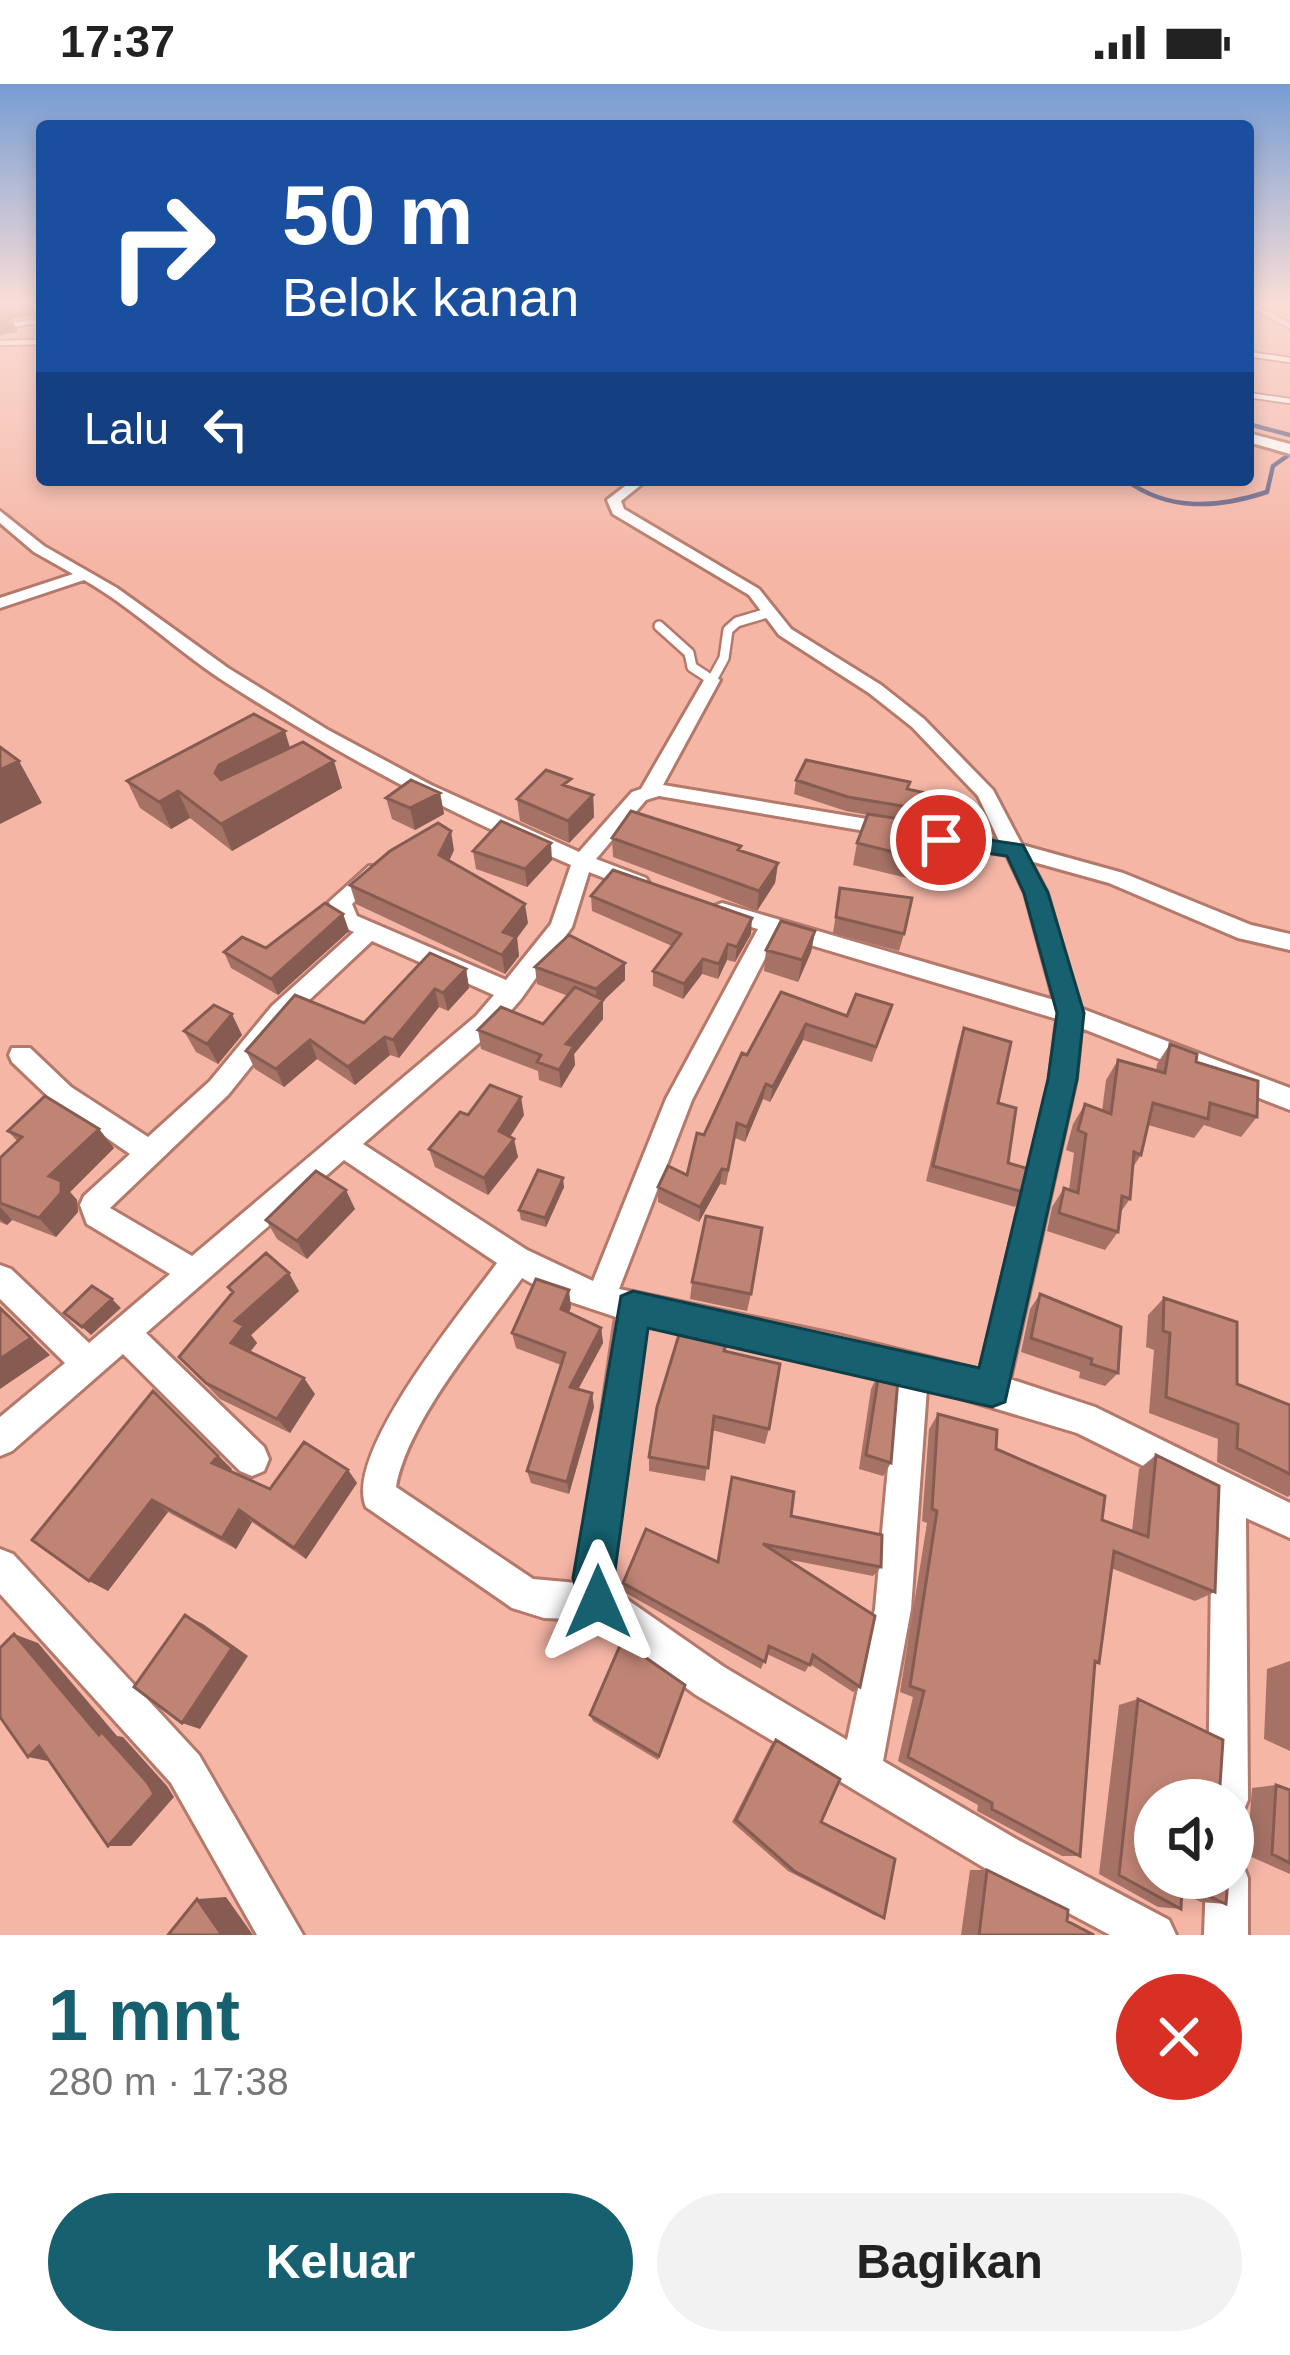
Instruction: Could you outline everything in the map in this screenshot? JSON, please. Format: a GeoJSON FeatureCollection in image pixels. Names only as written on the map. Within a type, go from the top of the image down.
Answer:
{"type":"FeatureCollection","features":[{"type":"Feature","properties":{"kind":"street"},"geometry":{"type":"LineString","coordinates":[[1254,439],[1290,449]]}},
{"type":"Feature","properties":{"kind":"street"},"geometry":{"type":"LineString","coordinates":[[631,486],[617,494],[618,511],[659,540],[754,592],[785,632],[886,697],[937,742],[986,794],[1036,893],[1070,1013],[1063,1079],[992,1389]]}},
{"type":"Feature","properties":{"kind":"street"},"geometry":{"type":"LineString","coordinates":[[0,515],[22,541],[86,575],[335,746],[462,818],[660,891]]}},
{"type":"Feature","properties":{"kind":"street"},"geometry":{"type":"LineString","coordinates":[[0,603],[86,575]]}},
{"type":"Feature","properties":{"kind":"street"},"geometry":{"type":"LineString","coordinates":[[649,792],[712,680]]}},
{"type":"Feature","properties":{"kind":"street"},"geometry":{"type":"LineString","coordinates":[[0,1439],[485,1023],[560,927],[582,862],[639,796],[649,792],[681,792],[1015,850],[1116,878],[1246,932],[1290,941]]}},
{"type":"Feature","properties":{"kind":"street"},"geometry":{"type":"LineString","coordinates":[[404,854],[372,873],[340,902],[341,914],[369,931],[513,993]]}},
{"type":"Feature","properties":{"kind":"street"},"geometry":{"type":"LineString","coordinates":[[698,904],[1070,1013],[1290,1099]]}},
{"type":"Feature","properties":{"kind":"street"},"geometry":{"type":"LineString","coordinates":[[598,1602],[594,1578],[617,1303],[679,1099],[771,926]]}},
{"type":"Feature","properties":{"kind":"street"},"geometry":{"type":"LineString","coordinates":[[196,1274],[94,1209],[219,1088],[281,1012],[369,931]]}},
{"type":"Feature","properties":{"kind":"street"},"geometry":{"type":"LineString","coordinates":[[21,1055],[62,1094],[149,1152]]}},
{"type":"Feature","properties":{"kind":"street"},"geometry":{"type":"LineString","coordinates":[[343,1145],[517,1260],[567,1287],[617,1303],[992,1389],[1083,1419],[1290,1521]]}},
{"type":"Feature","properties":{"kind":"street"},"geometry":{"type":"LineString","coordinates":[[517,1260],[393,1442],[378,1475],[378,1495],[525,1595],[598,1602],[710,1681],[1004,1855],[1154,1935]]}},
{"type":"Feature","properties":{"kind":"street"},"geometry":{"type":"LineString","coordinates":[[0,1279],[89,1365]]}},
{"type":"Feature","properties":{"kind":"street"},"geometry":{"type":"LineString","coordinates":[[125,1334],[252,1459]]}},
{"type":"Feature","properties":{"kind":"street"},"geometry":{"type":"LineString","coordinates":[[860,1770],[892,1610],[914,1368]]}},
{"type":"Feature","properties":{"kind":"street"},"geometry":{"type":"LineString","coordinates":[[1228,1779],[1229,1489]]}},
{"type":"Feature","properties":{"kind":"street"},"geometry":{"type":"LineString","coordinates":[[0,1567],[184,1769],[281,1935]]}},
{"type":"Feature","properties":{"kind":"street"},"geometry":{"type":"LineString","coordinates":[[1226,1935],[1227,1899]]}},
{"type":"Feature","properties":{"kind":"lane"},"geometry":{"type":"LineString","coordinates":[[1254,396],[1290,401]]}},
{"type":"Feature","properties":{"kind":"lane"},"geometry":{"type":"LineString","coordinates":[[659,626],[689,652],[692,667],[712,680],[724,658],[728,630],[771,611]]}},
{"type":"Feature","properties":{"kind":"building"},"geometry":{"type":"Polygon","coordinates":[[[254,714],[285,731],[219,765],[215,773],[221,780],[303,742],[334,761],[221,824],[178,791],[159,802],[127,781],[254,714]]]}},
{"type":"Feature","properties":{"kind":"building"},"geometry":{"type":"Polygon","coordinates":[[[0,747],[19,761],[0,770],[0,747]]]}},
{"type":"Feature","properties":{"kind":"building"},"geometry":{"type":"Polygon","coordinates":[[[806,760],[910,782],[907,789],[939,796],[938,812],[848,797],[796,780],[806,760]]]}},
{"type":"Feature","properties":{"kind":"building"},"geometry":{"type":"Polygon","coordinates":[[[546,770],[571,779],[563,785],[593,795],[568,821],[517,799],[546,770]]]}},
{"type":"Feature","properties":{"kind":"building"},"geometry":{"type":"Polygon","coordinates":[[[411,780],[440,793],[410,808],[386,798],[411,780]]]}},
{"type":"Feature","properties":{"kind":"building"},"geometry":{"type":"Polygon","coordinates":[[[631,811],[741,846],[738,850],[778,863],[759,891],[612,838],[631,811]]]}},
{"type":"Feature","properties":{"kind":"building"},"geometry":{"type":"Polygon","coordinates":[[[868,814],[938,825],[934,862],[857,843],[868,814]]]}},
{"type":"Feature","properties":{"kind":"building"},"geometry":{"type":"Polygon","coordinates":[[[501,821],[551,843],[525,869],[473,851],[501,821]]]}},
{"type":"Feature","properties":{"kind":"building"},"geometry":{"type":"Polygon","coordinates":[[[438,823],[451,831],[439,855],[525,904],[503,932],[516,937],[502,955],[350,885],[390,851],[438,823]]]}},
{"type":"Feature","properties":{"kind":"building"},"geometry":{"type":"Polygon","coordinates":[[[613,870],[752,918],[737,947],[728,944],[719,964],[703,959],[684,984],[653,971],[681,934],[591,896],[613,870]]]}},
{"type":"Feature","properties":{"kind":"building"},"geometry":{"type":"Polygon","coordinates":[[[840,888],[912,898],[904,934],[836,917],[840,888]]]}},
{"type":"Feature","properties":{"kind":"building"},"geometry":{"type":"Polygon","coordinates":[[[325,903],[343,914],[271,979],[224,952],[242,937],[266,948],[325,903]]]}},
{"type":"Feature","properties":{"kind":"building"},"geometry":{"type":"Polygon","coordinates":[[[781,921],[815,931],[802,960],[766,950],[781,921]]]}},
{"type":"Feature","properties":{"kind":"building"},"geometry":{"type":"Polygon","coordinates":[[[569,935],[625,963],[596,989],[535,967],[569,935]]]}},
{"type":"Feature","properties":{"kind":"building"},"geometry":{"type":"Polygon","coordinates":[[[430,953],[466,969],[443,993],[435,989],[393,1040],[385,1037],[348,1067],[310,1040],[276,1069],[246,1051],[295,995],[364,1023],[430,953]]]}},
{"type":"Feature","properties":{"kind":"building"},"geometry":{"type":"Polygon","coordinates":[[[575,987],[603,1000],[566,1044],[574,1046],[559,1070],[537,1062],[541,1055],[478,1030],[501,1007],[543,1024],[575,987]]]}},
{"type":"Feature","properties":{"kind":"building"},"geometry":{"type":"Polygon","coordinates":[[[781,992],[847,1016],[856,994],[892,1005],[876,1047],[806,1024],[773,1087],[766,1084],[747,1127],[737,1123],[728,1170],[722,1169],[700,1207],[658,1187],[668,1166],[687,1175],[697,1133],[704,1135],[742,1053],[747,1055],[781,992]]]}},
{"type":"Feature","properties":{"kind":"building"},"geometry":{"type":"Polygon","coordinates":[[[214,1005],[232,1014],[207,1044],[184,1031],[214,1005]]]}},
{"type":"Feature","properties":{"kind":"building"},"geometry":{"type":"Polygon","coordinates":[[[964,1028],[1011,1042],[998,1103],[1016,1108],[1008,1163],[1029,1169],[1023,1192],[933,1166],[964,1028]]]}},
{"type":"Feature","properties":{"kind":"building"},"geometry":{"type":"Polygon","coordinates":[[[1170,1044],[1197,1054],[1196,1062],[1258,1081],[1257,1117],[1210,1103],[1208,1119],[1153,1103],[1141,1155],[1134,1152],[1130,1199],[1122,1196],[1118,1232],[1059,1213],[1064,1188],[1078,1193],[1086,1134],[1078,1130],[1085,1104],[1111,1114],[1118,1060],[1165,1073],[1170,1044]]]}},
{"type":"Feature","properties":{"kind":"building"},"geometry":{"type":"Polygon","coordinates":[[[490,1085],[521,1097],[499,1131],[514,1139],[484,1178],[429,1149],[460,1112],[468,1115],[490,1085]]]}},
{"type":"Feature","properties":{"kind":"building"},"geometry":{"type":"Polygon","coordinates":[[[45,1096],[99,1129],[49,1176],[61,1181],[61,1193],[39,1218],[0,1203],[0,1158],[22,1137],[8,1131],[45,1096]]]}},
{"type":"Feature","properties":{"kind":"building"},"geometry":{"type":"Polygon","coordinates":[[[538,1170],[563,1178],[545,1218],[519,1210],[538,1170]]]}},
{"type":"Feature","properties":{"kind":"building"},"geometry":{"type":"Polygon","coordinates":[[[316,1171],[346,1190],[297,1241],[266,1220],[316,1171]]]}},
{"type":"Feature","properties":{"kind":"building"},"geometry":{"type":"Polygon","coordinates":[[[706,1216],[762,1228],[751,1294],[692,1282],[706,1216]]]}},
{"type":"Feature","properties":{"kind":"building"},"geometry":{"type":"Polygon","coordinates":[[[266,1253],[289,1273],[235,1321],[244,1326],[231,1343],[304,1378],[277,1419],[206,1383],[179,1357],[233,1292],[228,1287],[266,1253]]]}},
{"type":"Feature","properties":{"kind":"building"},"geometry":{"type":"Polygon","coordinates":[[[536,1279],[569,1290],[561,1309],[601,1328],[570,1387],[592,1393],[567,1482],[527,1471],[565,1353],[512,1333],[536,1279]]]}},
{"type":"Feature","properties":{"kind":"building"},"geometry":{"type":"Polygon","coordinates":[[[92,1286],[112,1299],[82,1327],[64,1313],[92,1286]]]}},
{"type":"Feature","properties":{"kind":"building"},"geometry":{"type":"Polygon","coordinates":[[[1040,1294],[1121,1327],[1118,1373],[1031,1338],[1040,1294]]]}},
{"type":"Feature","properties":{"kind":"building"},"geometry":{"type":"Polygon","coordinates":[[[1164,1298],[1237,1322],[1237,1384],[1290,1405],[1290,1474],[1237,1448],[1238,1424],[1166,1397],[1170,1333],[1163,1331],[1164,1298]]]}},
{"type":"Feature","properties":{"kind":"building"},"geometry":{"type":"Polygon","coordinates":[[[0,1308],[31,1338],[0,1359],[0,1308]]]}},
{"type":"Feature","properties":{"kind":"building"},"geometry":{"type":"Polygon","coordinates":[[[681,1328],[727,1341],[724,1351],[780,1364],[769,1429],[714,1416],[708,1468],[649,1457],[657,1407],[681,1328]]]}},
{"type":"Feature","properties":{"kind":"building"},"geometry":{"type":"Polygon","coordinates":[[[879,1373],[898,1379],[891,1463],[866,1455],[879,1373]]]}},
{"type":"Feature","properties":{"kind":"building"},"geometry":{"type":"Polygon","coordinates":[[[153,1391],[218,1456],[212,1463],[270,1489],[304,1442],[348,1470],[294,1548],[239,1510],[222,1538],[152,1500],[89,1581],[32,1540],[153,1391]]]}},
{"type":"Feature","properties":{"kind":"building"},"geometry":{"type":"Polygon","coordinates":[[[938,1414],[997,1430],[996,1449],[1105,1496],[1102,1520],[1148,1537],[1156,1455],[1219,1486],[1215,1592],[1114,1551],[1099,1663],[1095,1661],[1080,1856],[908,1757],[924,1691],[910,1686],[937,1511],[932,1509],[938,1414]]]}},
{"type":"Feature","properties":{"kind":"building"},"geometry":{"type":"Polygon","coordinates":[[[732,1477],[794,1492],[791,1516],[882,1535],[881,1567],[763,1544],[875,1616],[860,1687],[813,1655],[810,1665],[769,1646],[765,1662],[623,1583],[646,1529],[718,1562],[732,1477]]]}},
{"type":"Feature","properties":{"kind":"building"},"geometry":{"type":"Polygon","coordinates":[[[185,1615],[232,1648],[182,1723],[134,1687],[185,1615]]]}},
{"type":"Feature","properties":{"kind":"building"},"geometry":{"type":"Polygon","coordinates":[[[14,1634],[154,1794],[108,1846],[39,1746],[28,1757],[0,1717],[0,1648],[14,1634]]]}},
{"type":"Feature","properties":{"kind":"building"},"geometry":{"type":"Polygon","coordinates":[[[622,1641],[685,1685],[659,1756],[590,1715],[622,1641]]]}},
{"type":"Feature","properties":{"kind":"building"},"geometry":{"type":"Polygon","coordinates":[[[1138,1699],[1223,1740],[1220,1779],[1134,1779],[1134,1883],[1119,1875],[1138,1699]]]}},
{"type":"Feature","properties":{"kind":"building"},"geometry":{"type":"Polygon","coordinates":[[[776,1740],[840,1779],[821,1822],[895,1859],[884,1918],[794,1871],[736,1820],[776,1740]]]}},
{"type":"Feature","properties":{"kind":"building"},"geometry":{"type":"Polygon","coordinates":[[[1276,1785],[1290,1790],[1290,1863],[1272,1854],[1276,1785]]]}},
{"type":"Feature","properties":{"kind":"building"},"geometry":{"type":"Polygon","coordinates":[[[987,1870],[1068,1910],[1067,1921],[1094,1935],[979,1935],[987,1870]]]}},
{"type":"Feature","properties":{"kind":"building"},"geometry":{"type":"Polygon","coordinates":[[[197,1899],[222,1935],[168,1935],[197,1899]]]}},
{"type":"Feature","properties":{"kind":"building"},"geometry":{"type":"Polygon","coordinates":[[[1163,1899],[1181,1899],[1181,1909],[1163,1899]]]}},
{"type":"Feature","properties":{"kind":"waterway"},"geometry":{"type":"LineString","coordinates":[[1254,426],[1290,435]]}},
{"type":"Feature","properties":{"kind":"waterway"},"geometry":{"type":"LineString","coordinates":[[1136,486],[1177,502],[1230,501],[1267,492],[1273,466],[1290,454]]}},
{"type":"Feature","properties":{"kind":"route"},"geometry":{"type":"LineString","coordinates":[[598,1602],[594,1578],[633,1308],[838,1350],[992,1389],[1063,1079],[1070,1013],[1052,940],[1015,850],[941,840]]}}]}
